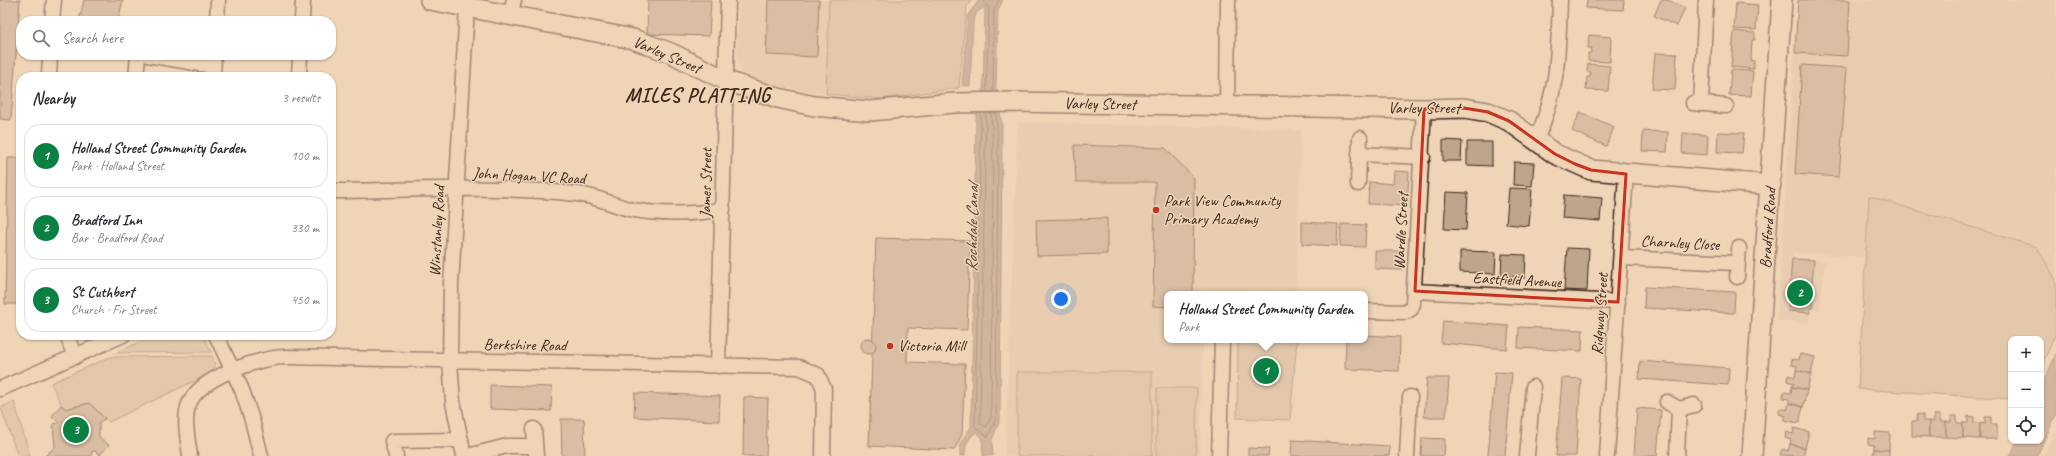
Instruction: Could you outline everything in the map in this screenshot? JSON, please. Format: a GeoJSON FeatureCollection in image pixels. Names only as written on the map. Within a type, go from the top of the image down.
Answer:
{"type":"FeatureCollection","features":[{"type":"Feature","properties":{"kind":"street"},"geometry":{"type":"LineString","coordinates":[[52,16],[54,0]]}},
{"type":"Feature","properties":{"kind":"street"},"geometry":{"type":"LineString","coordinates":[[216,16],[218,0]]}},
{"type":"Feature","properties":{"kind":"street"},"geometry":{"type":"LineString","coordinates":[[302,16],[303,0]]}},
{"type":"Feature","properties":{"kind":"street","name":"Varley Street"},"geometry":{"type":"LineString","coordinates":[[430,0],[467,7],[512,8],[633,39],[671,53],[727,81],[798,103],[849,111],[881,111],[970,103],[1013,102],[1424,109],[1464,108],[1488,112],[1509,121],[1555,154],[1591,170],[1771,185]]}},
{"type":"Feature","properties":{"kind":"street","name":"James Street"},"geometry":{"type":"LineString","coordinates":[[718,366],[727,81],[728,0]]}},
{"type":"Feature","properties":{"kind":"street"},"geometry":{"type":"LineString","coordinates":[[1227,106],[1228,0]]}},
{"type":"Feature","properties":{"kind":"street"},"geometry":{"type":"LineString","coordinates":[[1536,140],[1552,100],[1557,75],[1560,0]]}},
{"type":"Feature","properties":{"kind":"street"},"geometry":{"type":"LineString","coordinates":[[1706,0],[1697,104],[1726,106]]}},
{"type":"Feature","properties":{"kind":"street","name":"Bradford Road"},"geometry":{"type":"LineString","coordinates":[[1752,456],[1782,0]]}},
{"type":"Feature","properties":{"kind":"street","name":"Winstanley Road"},"geometry":{"type":"LineString","coordinates":[[464,456],[453,402],[450,361],[451,285],[467,7]]}},
{"type":"Feature","properties":{"kind":"street"},"geometry":{"type":"LineString","coordinates":[[49,72],[50,60]]}},
{"type":"Feature","properties":{"kind":"street"},"geometry":{"type":"LineString","coordinates":[[136,72],[138,60]]}},
{"type":"Feature","properties":{"kind":"street"},"geometry":{"type":"LineString","coordinates":[[178,60],[213,66]]}},
{"type":"Feature","properties":{"kind":"street"},"geometry":{"type":"LineString","coordinates":[[299,72],[300,60]]}},
{"type":"Feature","properties":{"kind":"street","name":"Wardle Street"},"geometry":{"type":"LineString","coordinates":[[1368,311],[1406,312],[1411,309],[1413,304],[1423,157],[1424,109]]}},
{"type":"Feature","properties":{"kind":"street"},"geometry":{"type":"LineString","coordinates":[[1358,184],[1360,138]]}},
{"type":"Feature","properties":{"kind":"street"},"geometry":{"type":"LineString","coordinates":[[1360,154],[1423,157]]}},
{"type":"Feature","properties":{"kind":"street","name":"Ridgway Street"},"geometry":{"type":"LineString","coordinates":[[1607,456],[1626,174]]}},
{"type":"Feature","properties":{"kind":"street","name":"John Hogan VC Road"},"geometry":{"type":"LineString","coordinates":[[336,191],[456,189],[578,194],[596,197],[627,208],[642,211],[703,213],[722,209]]}},
{"type":"Feature","properties":{"kind":"street","name":"Charnley Close"},"geometry":{"type":"LineString","coordinates":[[1737,277],[1739,248]]}},
{"type":"Feature","properties":{"kind":"street","name":"Charnley Close"},"geometry":{"type":"LineString","coordinates":[[1621,258],[1737,263]]}},
{"type":"Feature","properties":{"kind":"street","name":"Eastfield Avenue"},"geometry":{"type":"LineString","coordinates":[[1415,291],[1618,302]]}},
{"type":"Feature","properties":{"kind":"street"},"geometry":{"type":"LineString","coordinates":[[69,340],[75,357]]}},
{"type":"Feature","properties":{"kind":"street"},"geometry":{"type":"LineString","coordinates":[[0,389],[112,340]]}},
{"type":"Feature","properties":{"kind":"street"},"geometry":{"type":"LineString","coordinates":[[218,340],[246,400],[261,456]]}},
{"type":"Feature","properties":{"kind":"street"},"geometry":{"type":"LineString","coordinates":[[1219,456],[1222,343]]}},
{"type":"Feature","properties":{"kind":"street","name":"Berkshire Road"},"geometry":{"type":"LineString","coordinates":[[190,456],[187,429],[188,404],[192,397],[206,384],[233,371],[272,357],[799,368],[818,375],[824,389],[823,456]]}},
{"type":"Feature","properties":{"kind":"street"},"geometry":{"type":"LineString","coordinates":[[1527,456],[1533,387]]}},
{"type":"Feature","properties":{"kind":"street"},"geometry":{"type":"LineString","coordinates":[[1407,456],[1410,397]]}},
{"type":"Feature","properties":{"kind":"street"},"geometry":{"type":"LineString","coordinates":[[1677,456],[1673,406],[1694,405]]}},
{"type":"Feature","properties":{"kind":"street"},"geometry":{"type":"LineString","coordinates":[[468,456],[506,446],[535,451],[534,429]]}},
{"type":"Feature","properties":{"kind":"street"},"geometry":{"type":"LineString","coordinates":[[396,456],[392,441],[461,440]]}},
{"type":"Feature","properties":{"kind":"highlighted area"},"geometry":{"type":"Polygon","coordinates":[[[1464,108],[1488,112],[1509,121],[1555,154],[1575,164],[1591,170],[1626,174],[1618,302],[1415,291],[1424,109],[1464,108]]]}},
{"type":"Feature","properties":{"kind":"shaded area"},"geometry":{"type":"Polygon","coordinates":[[[739,0],[829,0],[826,94],[766,85],[754,80],[741,70],[737,61],[739,0]]]}},
{"type":"Feature","properties":{"kind":"shaded area"},"geometry":{"type":"Polygon","coordinates":[[[829,0],[973,0],[967,6],[959,88],[881,99],[826,94],[829,0]]]}},
{"type":"Feature","properties":{"kind":"shaded area"},"geometry":{"type":"Polygon","coordinates":[[[1798,0],[2056,0],[2056,280],[2037,247],[1869,196],[1866,257],[1793,252],[1792,259],[1825,261],[1820,310],[1810,310],[1809,323],[1777,321],[1798,0]]]}},
{"type":"Feature","properties":{"kind":"shaded area","name":"Park View Community Primary Academy"},"geometry":{"type":"Polygon","coordinates":[[[1018,122],[1301,130],[1296,291],[1164,291],[1164,343],[1203,343],[1200,456],[1005,456],[1018,122]]]}},
{"type":"Feature","properties":{"kind":"shaded area"},"geometry":{"type":"Polygon","coordinates":[[[1869,196],[2037,247],[2056,280],[2056,333],[2044,360],[2044,336],[2008,336],[2008,399],[1858,389],[1869,196]]]}},
{"type":"Feature","properties":{"kind":"shaded area"},"geometry":{"type":"Polygon","coordinates":[[[144,340],[205,340],[211,352],[116,353],[144,340]]]}},
{"type":"Feature","properties":{"kind":"shaded area"},"geometry":{"type":"Polygon","coordinates":[[[1238,343],[1297,343],[1290,420],[1237,418],[1238,343]]]}},
{"type":"Feature","properties":{"kind":"shaded area"},"geometry":{"type":"Polygon","coordinates":[[[212,356],[215,365],[211,373],[109,422],[89,403],[66,409],[62,406],[51,383],[110,357],[212,356]]]}},
{"type":"Feature","properties":{"kind":"shaded area"},"geometry":{"type":"Polygon","coordinates":[[[1017,372],[1152,372],[1152,456],[1017,456],[1017,372]]]}},
{"type":"Feature","properties":{"kind":"shaded area"},"geometry":{"type":"Polygon","coordinates":[[[1157,388],[1197,388],[1196,456],[1156,456],[1157,388]]]}},
{"type":"Feature","properties":{"kind":"shaded area"},"geometry":{"type":"Polygon","coordinates":[[[14,401],[30,456],[18,456],[1,408],[14,401]]]}},
{"type":"Feature","properties":{"kind":"shaded area"},"geometry":{"type":"Polygon","coordinates":[[[2056,429],[2056,456],[2044,456],[2056,429]]]}},
{"type":"Feature","properties":{"kind":"water"},"geometry":{"type":"Polygon","coordinates":[[[979,0],[1003,0],[998,10],[996,88],[1002,125],[1000,420],[992,440],[993,456],[983,456],[982,437],[976,432],[967,443],[965,456],[960,456],[960,443],[971,427],[976,118],[983,91],[985,7],[977,12],[973,22],[970,86],[962,86],[968,15],[979,0]]]}},
{"type":"Feature","properties":{"kind":"water"},"geometry":{"type":"Polygon","coordinates":[[[2056,354],[2056,415],[2044,441],[2044,408],[2044,381],[2056,354]]]}},
{"type":"Feature","properties":{"kind":"water"},"geometry":{"type":"Polygon","coordinates":[[[2016,444],[2043,444],[2037,456],[2010,456],[2016,444]]]}},
{"type":"Feature","properties":{"kind":"building"},"geometry":{"type":"Polygon","coordinates":[[[0,0],[20,0],[19,16],[16,16],[16,53],[11,120],[0,119],[0,0]]]}},
{"type":"Feature","properties":{"kind":"building"},"geometry":{"type":"Polygon","coordinates":[[[84,0],[123,0],[119,16],[80,16],[84,0]]]}},
{"type":"Feature","properties":{"kind":"building"},"geometry":{"type":"Polygon","coordinates":[[[648,0],[711,0],[709,36],[647,34],[648,0]]]}},
{"type":"Feature","properties":{"kind":"building"},"geometry":{"type":"Polygon","coordinates":[[[768,0],[819,0],[817,57],[766,55],[768,0]]]}},
{"type":"Feature","properties":{"kind":"building"},"geometry":{"type":"Polygon","coordinates":[[[1587,0],[1624,0],[1623,10],[1586,8],[1587,0]]]}},
{"type":"Feature","properties":{"kind":"building"},"geometry":{"type":"Polygon","coordinates":[[[1661,0],[1668,0],[1685,8],[1677,26],[1654,16],[1661,0]]]}},
{"type":"Feature","properties":{"kind":"building"},"geometry":{"type":"Polygon","coordinates":[[[1798,0],[1850,0],[1847,56],[1795,53],[1798,0]]]}},
{"type":"Feature","properties":{"kind":"building"},"geometry":{"type":"Polygon","coordinates":[[[1736,3],[1758,5],[1756,30],[1734,29],[1736,3]]]}},
{"type":"Feature","properties":{"kind":"building"},"geometry":{"type":"Polygon","coordinates":[[[1734,31],[1755,33],[1755,40],[1752,40],[1751,60],[1754,61],[1754,69],[1731,67],[1734,31]]]}},
{"type":"Feature","properties":{"kind":"building"},"geometry":{"type":"Polygon","coordinates":[[[1589,35],[1611,37],[1610,62],[1588,61],[1588,53],[1591,53],[1592,48],[1588,48],[1589,35]]]}},
{"type":"Feature","properties":{"kind":"building"},"geometry":{"type":"Polygon","coordinates":[[[1655,53],[1677,54],[1675,90],[1652,89],[1655,53]]]}},
{"type":"Feature","properties":{"kind":"building"},"geometry":{"type":"Polygon","coordinates":[[[1588,64],[1610,66],[1608,91],[1586,90],[1587,77],[1590,77],[1591,72],[1587,72],[1588,64]]]}},
{"type":"Feature","properties":{"kind":"building"},"geometry":{"type":"Polygon","coordinates":[[[1802,65],[1847,68],[1839,177],[1795,174],[1802,65]]]}},
{"type":"Feature","properties":{"kind":"building"},"geometry":{"type":"Polygon","coordinates":[[[1731,70],[1753,71],[1751,96],[1729,95],[1731,70]]]}},
{"type":"Feature","properties":{"kind":"building"},"geometry":{"type":"Polygon","coordinates":[[[1580,112],[1614,127],[1606,146],[1572,131],[1580,112]]]}},
{"type":"Feature","properties":{"kind":"building"},"geometry":{"type":"Polygon","coordinates":[[[1643,131],[1668,132],[1667,152],[1642,151],[1643,131]]]}},
{"type":"Feature","properties":{"kind":"building"},"geometry":{"type":"Polygon","coordinates":[[[1718,132],[1744,133],[1742,153],[1717,152],[1718,132]]]}},
{"type":"Feature","properties":{"kind":"building"},"geometry":{"type":"Polygon","coordinates":[[[1683,133],[1708,135],[1707,155],[1682,153],[1683,133]]]}},
{"type":"Feature","properties":{"kind":"building"},"geometry":{"type":"Polygon","coordinates":[[[1443,140],[1462,141],[1461,161],[1443,161],[1443,140]]]}},
{"type":"Feature","properties":{"kind":"building"},"geometry":{"type":"Polygon","coordinates":[[[1467,142],[1492,142],[1492,166],[1467,165],[1467,142]]]}},
{"type":"Feature","properties":{"kind":"building"},"geometry":{"type":"Polygon","coordinates":[[[1074,145],[1165,148],[1194,178],[1193,291],[1164,291],[1164,307],[1153,306],[1155,182],[1076,182],[1074,145]]]}},
{"type":"Feature","properties":{"kind":"building"},"geometry":{"type":"Polygon","coordinates":[[[8,158],[16,158],[16,304],[5,304],[8,158]]]}},
{"type":"Feature","properties":{"kind":"building"},"geometry":{"type":"Polygon","coordinates":[[[1514,162],[1534,163],[1532,186],[1513,185],[1514,162]]]}},
{"type":"Feature","properties":{"kind":"building"},"geometry":{"type":"Polygon","coordinates":[[[1394,171],[1409,172],[1407,206],[1368,204],[1369,182],[1393,184],[1394,171]]]}},
{"type":"Feature","properties":{"kind":"building"},"geometry":{"type":"Polygon","coordinates":[[[1509,188],[1532,189],[1529,226],[1506,224],[1509,188]]]}},
{"type":"Feature","properties":{"kind":"building"},"geometry":{"type":"Polygon","coordinates":[[[1446,192],[1468,193],[1466,230],[1444,229],[1446,192]]]}},
{"type":"Feature","properties":{"kind":"building"},"geometry":{"type":"Polygon","coordinates":[[[1564,195],[1602,198],[1600,221],[1562,218],[1564,195]]]}},
{"type":"Feature","properties":{"kind":"building"},"geometry":{"type":"Polygon","coordinates":[[[1107,218],[1107,254],[1037,256],[1036,220],[1107,218]]]}},
{"type":"Feature","properties":{"kind":"building"},"geometry":{"type":"Polygon","coordinates":[[[1302,222],[1338,224],[1337,246],[1302,244],[1302,222]]]}},
{"type":"Feature","properties":{"kind":"building"},"geometry":{"type":"Polygon","coordinates":[[[1341,224],[1366,225],[1365,247],[1340,246],[1341,224]]]}},
{"type":"Feature","properties":{"kind":"building","name":"Victoria Mill"},"geometry":{"type":"Polygon","coordinates":[[[876,238],[970,241],[967,330],[908,328],[907,362],[965,364],[962,434],[954,450],[869,446],[876,238]]]}},
{"type":"Feature","properties":{"kind":"building"},"geometry":{"type":"Polygon","coordinates":[[[1567,248],[1589,249],[1587,291],[1564,290],[1567,248]]]}},
{"type":"Feature","properties":{"kind":"building"},"geometry":{"type":"Polygon","coordinates":[[[1375,251],[1403,251],[1402,270],[1375,269],[1375,251]]]}},
{"type":"Feature","properties":{"kind":"building"},"geometry":{"type":"Polygon","coordinates":[[[1460,251],[1496,252],[1495,274],[1460,272],[1460,251]]]}},
{"type":"Feature","properties":{"kind":"building"},"geometry":{"type":"Polygon","coordinates":[[[1502,254],[1526,255],[1525,278],[1501,276],[1502,254]]]}},
{"type":"Feature","properties":{"kind":"building"},"geometry":{"type":"Polygon","coordinates":[[[1792,259],[1814,260],[1811,294],[1814,295],[1813,308],[1810,308],[1810,313],[1788,311],[1792,259]]]}},
{"type":"Feature","properties":{"kind":"building"},"geometry":{"type":"Polygon","coordinates":[[[1645,287],[1735,292],[1734,313],[1644,308],[1645,287]]]}},
{"type":"Feature","properties":{"kind":"building"},"geometry":{"type":"Polygon","coordinates":[[[1443,321],[1509,326],[1507,349],[1441,343],[1443,321]]]}},
{"type":"Feature","properties":{"kind":"building"},"geometry":{"type":"Polygon","coordinates":[[[1519,327],[1583,330],[1582,351],[1518,348],[1519,327]]]}},
{"type":"Feature","properties":{"kind":"building"},"geometry":{"type":"Polygon","coordinates":[[[1368,335],[1400,337],[1399,371],[1345,369],[1346,343],[1368,343],[1368,335]]]}},
{"type":"Feature","properties":{"kind":"building"},"geometry":{"type":"Polygon","coordinates":[[[865,338],[871,338],[876,343],[874,352],[871,354],[865,354],[860,349],[860,343],[865,338]]]}},
{"type":"Feature","properties":{"kind":"building"},"geometry":{"type":"Polygon","coordinates":[[[1800,354],[1815,357],[1811,374],[1796,370],[1797,366],[1791,365],[1792,359],[1799,360],[1800,354]]]}},
{"type":"Feature","properties":{"kind":"building"},"geometry":{"type":"Polygon","coordinates":[[[1640,361],[1729,368],[1728,385],[1639,379],[1640,361]]]}},
{"type":"Feature","properties":{"kind":"building"},"geometry":{"type":"Polygon","coordinates":[[[1796,370],[1811,374],[1807,390],[1792,387],[1794,383],[1787,381],[1788,375],[1795,377],[1796,370]]]}},
{"type":"Feature","properties":{"kind":"building"},"geometry":{"type":"Polygon","coordinates":[[[1495,372],[1512,373],[1505,456],[1488,456],[1495,372]]]}},
{"type":"Feature","properties":{"kind":"building"},"geometry":{"type":"Polygon","coordinates":[[[1427,378],[1449,378],[1446,417],[1424,417],[1427,378]]]}},
{"type":"Feature","properties":{"kind":"building"},"geometry":{"type":"Polygon","coordinates":[[[1562,378],[1581,379],[1576,456],[1556,456],[1562,378]]]}},
{"type":"Feature","properties":{"kind":"building"},"geometry":{"type":"Polygon","coordinates":[[[490,385],[552,387],[551,411],[490,409],[490,385]]]}},
{"type":"Feature","properties":{"kind":"building"},"geometry":{"type":"Polygon","coordinates":[[[1792,387],[1807,390],[1803,407],[1789,403],[1789,399],[1783,398],[1784,392],[1791,393],[1792,387]]]}},
{"type":"Feature","properties":{"kind":"building"},"geometry":{"type":"Polygon","coordinates":[[[635,393],[720,396],[719,421],[634,417],[635,393]]]}},
{"type":"Feature","properties":{"kind":"building"},"geometry":{"type":"Polygon","coordinates":[[[744,397],[768,398],[766,456],[743,456],[744,397]]]}},
{"type":"Feature","properties":{"kind":"building"},"geometry":{"type":"Polygon","coordinates":[[[89,403],[105,419],[99,422],[99,437],[109,445],[100,455],[95,451],[92,451],[91,456],[45,456],[55,447],[53,424],[59,423],[52,416],[61,405],[66,409],[89,403]]]}},
{"type":"Feature","properties":{"kind":"building"},"geometry":{"type":"Polygon","coordinates":[[[1789,403],[1803,407],[1799,423],[1784,420],[1786,416],[1779,414],[1780,408],[1787,410],[1789,403]]]}},
{"type":"Feature","properties":{"kind":"building"},"geometry":{"type":"Polygon","coordinates":[[[1637,408],[1661,410],[1657,456],[1634,456],[1637,408]]]}},
{"type":"Feature","properties":{"kind":"building"},"geometry":{"type":"Polygon","coordinates":[[[1917,414],[1923,415],[1923,421],[1929,421],[1929,437],[1912,436],[1912,421],[1917,421],[1917,414]]]}},
{"type":"Feature","properties":{"kind":"building"},"geometry":{"type":"Polygon","coordinates":[[[1934,415],[1940,415],[1940,422],[1946,422],[1946,437],[1929,437],[1929,421],[1934,422],[1934,415]]]}},
{"type":"Feature","properties":{"kind":"building"},"geometry":{"type":"Polygon","coordinates":[[[1951,416],[1957,416],[1957,423],[1963,423],[1963,438],[1946,437],[1946,422],[1951,422],[1951,416]]]}},
{"type":"Feature","properties":{"kind":"building"},"geometry":{"type":"Polygon","coordinates":[[[1968,416],[1974,417],[1974,423],[1980,423],[1980,439],[1963,438],[1963,423],[1968,423],[1968,416]]]}},
{"type":"Feature","properties":{"kind":"building"},"geometry":{"type":"Polygon","coordinates":[[[1985,417],[1991,417],[1991,424],[1997,424],[1997,439],[1980,439],[1980,423],[1985,424],[1985,417]]]}},
{"type":"Feature","properties":{"kind":"building"},"geometry":{"type":"Polygon","coordinates":[[[561,419],[584,419],[585,456],[562,456],[561,419]]]}},
{"type":"Feature","properties":{"kind":"building"},"geometry":{"type":"Polygon","coordinates":[[[1794,428],[1809,432],[1805,448],[1790,444],[1791,440],[1785,438],[1786,432],[1793,434],[1794,428]]]}},
{"type":"Feature","properties":{"kind":"building"},"geometry":{"type":"Polygon","coordinates":[[[1875,432],[1890,433],[1889,450],[1874,449],[1874,445],[1868,444],[1868,438],[1875,439],[1875,432]]]}},
{"type":"Feature","properties":{"kind":"building"},"geometry":{"type":"Polygon","coordinates":[[[1422,438],[1445,439],[1444,456],[1421,456],[1422,438]]]}},
{"type":"Feature","properties":{"kind":"building"},"geometry":{"type":"Polygon","coordinates":[[[1292,440],[1390,446],[1389,456],[1291,456],[1292,440]]]}},
{"type":"Feature","properties":{"kind":"building"},"geometry":{"type":"Polygon","coordinates":[[[1790,444],[1805,448],[1803,456],[1780,455],[1782,449],[1788,451],[1790,444]]]}},
{"type":"Feature","properties":{"kind":"building"},"geometry":{"type":"Polygon","coordinates":[[[1248,448],[1269,449],[1268,456],[1248,456],[1248,448]]]}},
{"type":"Feature","properties":{"kind":"building"},"geometry":{"type":"Polygon","coordinates":[[[1874,449],[1889,450],[1889,456],[1873,456],[1874,449]]]}},
{"type":"Feature","properties":{"kind":"place","name":"Park View Community Primary Academy"},"geometry":{"type":"Point","coordinates":[1156,210]}},
{"type":"Feature","properties":{"kind":"place","name":"Bradford Inn"},"geometry":{"type":"Point","coordinates":[1800,293]}},
{"type":"Feature","properties":{"kind":"place","name":"Victoria Mill"},"geometry":{"type":"Point","coordinates":[890,346]}},
{"type":"Feature","properties":{"kind":"place","name":"Holland Street Community Garden"},"geometry":{"type":"Point","coordinates":[1266,371]}},
{"type":"Feature","properties":{"kind":"place","name":"St Cuthbert"},"geometry":{"type":"Point","coordinates":[76,430]}},
{"type":"Feature","properties":{"kind":"district","name":"MILES PLATTING"},"geometry":{"type":"Point","coordinates":[698,95]}},
{"type":"Feature","properties":{"kind":"water label","name":"Rochdale Canal"},"geometry":{"type":"Point","coordinates":[972,228]}}]}
